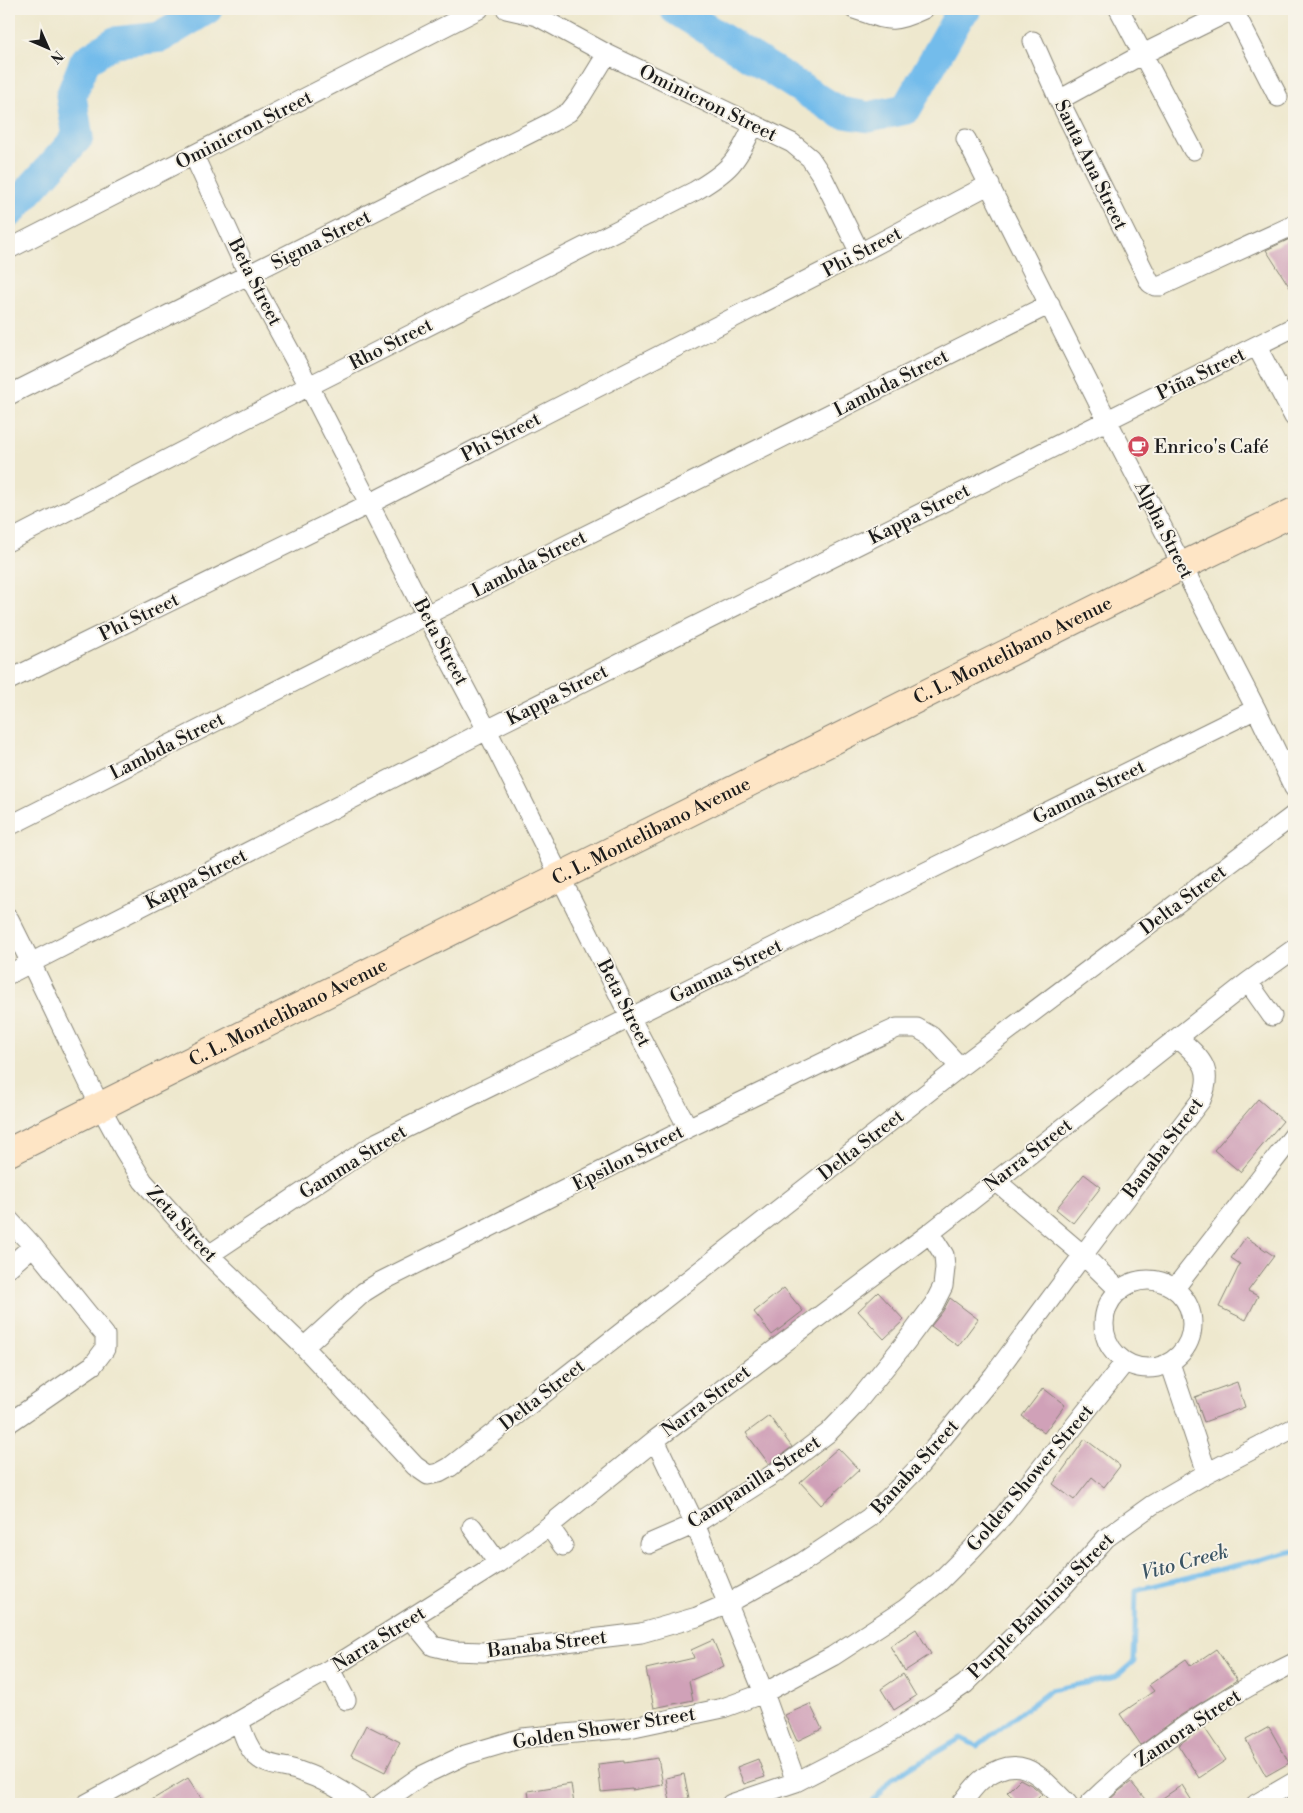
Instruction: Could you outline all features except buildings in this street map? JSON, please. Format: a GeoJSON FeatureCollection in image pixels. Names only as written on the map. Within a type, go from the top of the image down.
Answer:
{"type":"FeatureCollection","features":[{"type":"Feature","properties":{"kind":"street","name":"Ominicron Street"},"geometry":{"type":"LineString","coordinates":[[9,249],[479,9]]}},
{"type":"Feature","properties":{"kind":"street","name":"Ominicron Street"},"geometry":{"type":"LineString","coordinates":[[506,9],[537,16],[607,54],[753,126],[792,143],[810,158],[822,176],[860,253]]}},
{"type":"Feature","properties":{"kind":"street"},"geometry":{"type":"LineString","coordinates":[[854,9],[886,20],[895,20],[906,18],[924,9]]}},
{"type":"Feature","properties":{"kind":"street"},"geometry":{"type":"LineString","coordinates":[[1119,9],[1193,150]]}},
{"type":"Feature","properties":{"kind":"street"},"geometry":{"type":"LineString","coordinates":[[1059,100],[1143,54],[1233,9],[1278,97]]}},
{"type":"Feature","properties":{"kind":"street","name":"Santa Ana Street"},"geometry":{"type":"LineString","coordinates":[[1032,41],[1059,100],[1150,283],[1155,286],[1167,283],[1294,225]]}},
{"type":"Feature","properties":{"kind":"street","name":"Sigma Street"},"geometry":{"type":"LineString","coordinates":[[9,395],[552,122],[569,112],[580,98],[607,54]]}},
{"type":"Feature","properties":{"kind":"street","name":"Rho Street"},"geometry":{"type":"LineString","coordinates":[[9,541],[309,386],[695,191],[715,179],[732,164],[743,149],[753,126]]}},
{"type":"Feature","properties":{"kind":"street","name":"Alpha Street"},"geometry":{"type":"LineString","coordinates":[[966,139],[1107,420],[1256,709],[1294,788]]}},
{"type":"Feature","properties":{"kind":"street","name":"Beta Street"},"geometry":{"type":"LineString","coordinates":[[194,156],[249,276],[309,386],[487,730],[631,1019],[688,1128]]}},
{"type":"Feature","properties":{"kind":"street","name":"Phi Street"},"geometry":{"type":"LineString","coordinates":[[9,680],[369,504],[860,253],[990,184]]}},
{"type":"Feature","properties":{"kind":"street","name":"Lambda Street"},"geometry":{"type":"LineString","coordinates":[[9,826],[426,615],[1050,304]]}},
{"type":"Feature","properties":{"kind":"street","name":"Piña Street"},"geometry":{"type":"LineString","coordinates":[[1107,420],[1294,327]]}},
{"type":"Feature","properties":{"kind":"street"},"geometry":{"type":"LineString","coordinates":[[1257,347],[1294,417]]}},
{"type":"Feature","properties":{"kind":"street","name":"Kappa Street"},"geometry":{"type":"LineString","coordinates":[[9,974],[487,730],[1107,420]]}},
{"type":"Feature","properties":{"kind":"street","name":"C. L. Montelibano Avenue"},"geometry":{"type":"LineString","coordinates":[[9,1152],[1182,566],[1294,512]]}},
{"type":"Feature","properties":{"kind":"street","name":"Gamma Street"},"geometry":{"type":"LineString","coordinates":[[208,1255],[378,1142],[631,1019],[1256,709]]}},
{"type":"Feature","properties":{"kind":"street","name":"Delta Street"},"geometry":{"type":"LineString","coordinates":[[428,1475],[439,1473],[450,1467],[960,1067],[1294,815]]}},
{"type":"Feature","properties":{"kind":"street","name":"Zeta Street"},"geometry":{"type":"LineString","coordinates":[[9,920],[32,963],[100,1106],[143,1181],[208,1255],[304,1346],[415,1466],[428,1475]]}},
{"type":"Feature","properties":{"kind":"street","name":"Narra Street"},"geometry":{"type":"LineString","coordinates":[[86,1804],[330,1670],[498,1564],[550,1526],[654,1440],[930,1233],[1248,982],[1294,949]]}},
{"type":"Feature","properties":{"kind":"street"},"geometry":{"type":"LineString","coordinates":[[1248,982],[1272,1016]]}},
{"type":"Feature","properties":{"kind":"street","name":"Epsilon Street"},"geometry":{"type":"LineString","coordinates":[[304,1346],[364,1292],[380,1282],[688,1128],[898,1028],[917,1028],[932,1036],[960,1067]]}},
{"type":"Feature","properties":{"kind":"street","name":"Banaba Street"},"geometry":{"type":"LineString","coordinates":[[411,1619],[433,1646],[454,1651],[483,1652],[641,1633],[697,1617],[727,1604],[803,1562],[869,1518],[917,1469],[994,1375],[1203,1095],[1207,1077],[1206,1068],[1194,1052],[1178,1038]]}},
{"type":"Feature","properties":{"kind":"street"},"geometry":{"type":"LineString","coordinates":[[1175,1288],[1294,1135]]}},
{"type":"Feature","properties":{"kind":"street"},"geometry":{"type":"LineString","coordinates":[[996,1181],[1083,1255],[1120,1290]]}},
{"type":"Feature","properties":{"kind":"street"},"geometry":{"type":"LineString","coordinates":[[9,1220],[33,1246],[105,1335],[105,1349],[93,1365],[9,1422]]}},
{"type":"Feature","properties":{"kind":"street","name":"Campanilla Street"},"geometry":{"type":"LineString","coordinates":[[649,1544],[695,1524],[778,1471],[828,1433],[854,1406],[934,1304],[943,1286],[944,1255],[930,1233]]}},
{"type":"Feature","properties":{"kind":"street"},"geometry":{"type":"LineString","coordinates":[[9,1268],[33,1246]]}},
{"type":"Feature","properties":{"kind":"street"},"geometry":{"type":"LineString","coordinates":[[1144,1280],[1160,1282],[1175,1288],[1189,1307],[1192,1322],[1190,1337],[1183,1351],[1170,1362],[1158,1367],[1143,1368],[1125,1362],[1114,1352],[1106,1339],[1104,1329],[1105,1313],[1112,1299],[1120,1290],[1130,1284],[1144,1280]]}},
{"type":"Feature","properties":{"kind":"street","name":"Golden Shower Street"},"geometry":{"type":"LineString","coordinates":[[381,1804],[421,1776],[464,1755],[522,1738],[629,1728],[723,1708],[764,1693],[840,1651],[905,1609],[939,1582],[1004,1515],[1125,1362]]}},
{"type":"Feature","properties":{"kind":"street"},"geometry":{"type":"LineString","coordinates":[[1170,1362],[1207,1474]]}},
{"type":"Feature","properties":{"kind":"street","name":"Purple Bauhinia Street"},"geometry":{"type":"LineString","coordinates":[[731,1804],[796,1782],[885,1736],[965,1684],[1060,1589],[1106,1538],[1152,1505],[1294,1428]]}},
{"type":"Feature","properties":{"kind":"street"},"geometry":{"type":"LineString","coordinates":[[654,1440],[695,1524],[764,1693],[796,1782]]}},
{"type":"Feature","properties":{"kind":"street"},"geometry":{"type":"LineString","coordinates":[[550,1526],[563,1546]]}},
{"type":"Feature","properties":{"kind":"street"},"geometry":{"type":"LineString","coordinates":[[472,1527],[498,1564]]}},
{"type":"Feature","properties":{"kind":"street","name":"Zamora Street"},"geometry":{"type":"LineString","coordinates":[[1088,1804],[1114,1779],[1181,1730],[1264,1678],[1294,1663]]}},
{"type":"Feature","properties":{"kind":"street"},"geometry":{"type":"LineString","coordinates":[[330,1670],[346,1700]]}},
{"type":"Feature","properties":{"kind":"street"},"geometry":{"type":"LineString","coordinates":[[239,1721],[256,1756],[266,1762],[295,1769],[321,1780],[349,1795],[361,1804]]}},
{"type":"Feature","properties":{"kind":"street"},"geometry":{"type":"LineString","coordinates":[[961,1804],[983,1778],[1002,1768],[1019,1765],[1035,1773],[1068,1804]]}},
{"type":"Feature","properties":{"kind":"street"},"geometry":{"type":"LineString","coordinates":[[1256,1804],[1294,1782]]}},
{"type":"Feature","properties":{"kind":"waterway"},"geometry":{"type":"LineString","coordinates":[[9,213],[78,137],[71,96],[85,61],[115,42],[161,37],[207,9]]}},
{"type":"Feature","properties":{"kind":"waterway"},"geometry":{"type":"LineString","coordinates":[[675,9],[839,112],[869,117],[906,109],[959,16],[966,9]]}},
{"type":"Feature","properties":{"kind":"waterway","name":"Vito Creek"},"geometry":{"type":"LineString","coordinates":[[871,1804],[892,1778],[961,1738],[977,1746],[1051,1690],[1116,1677],[1134,1661],[1136,1590],[1294,1551]]}},
{"type":"Feature","properties":{"kind":"place","name":"Enrico's Café"},"geometry":{"type":"Point","coordinates":[1138,447]}}]}
